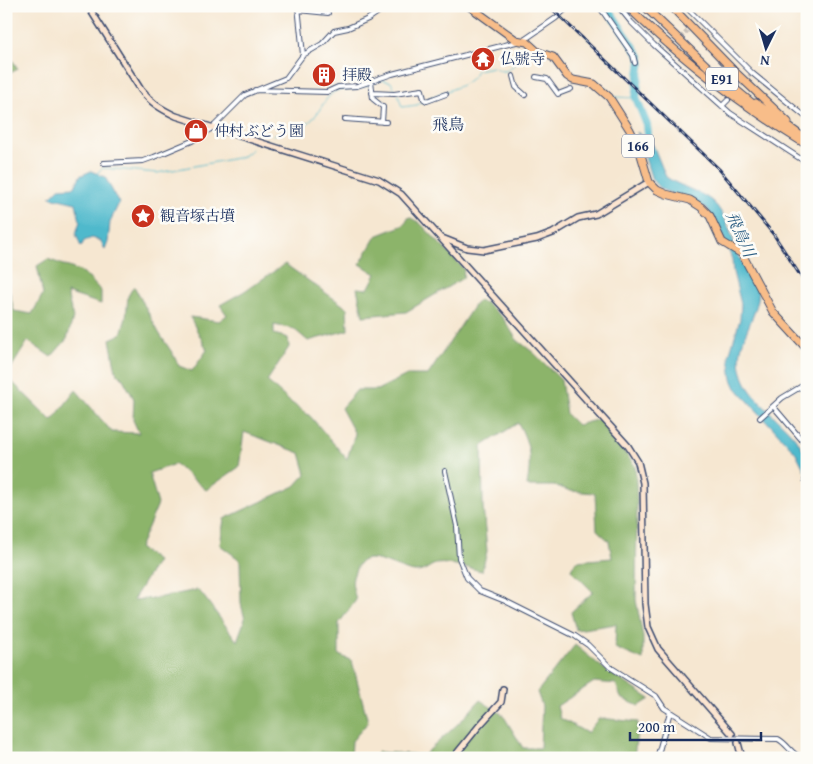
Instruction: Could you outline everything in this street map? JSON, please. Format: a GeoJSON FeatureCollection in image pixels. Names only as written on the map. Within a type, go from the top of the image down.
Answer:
{"type":"FeatureCollection","features":[{"type":"Feature","properties":{"kind":"highway","name":"166"},"geometry":{"type":"LineString","coordinates":[[469,6],[510,37],[527,42],[552,58],[567,76],[573,80],[594,84],[609,96],[636,142],[649,182]]}},
{"type":"Feature","properties":{"kind":"highway"},"geometry":{"type":"LineString","coordinates":[[627,6],[657,36],[698,71],[738,100],[807,144]]}},
{"type":"Feature","properties":{"kind":"highway","name":"E91"},"geometry":{"type":"LineString","coordinates":[[644,6],[747,100],[807,144]]}},
{"type":"Feature","properties":{"kind":"highway","name":"E91"},"geometry":{"type":"LineString","coordinates":[[648,6],[708,65],[741,92],[807,139]]}},
{"type":"Feature","properties":{"kind":"highway"},"geometry":{"type":"LineString","coordinates":[[671,6],[732,70],[807,139]]}},
{"type":"Feature","properties":{"kind":"highway"},"geometry":{"type":"LineString","coordinates":[[649,182],[657,190],[666,194],[690,200],[710,216],[722,242],[742,254],[773,312],[807,349]]}},
{"type":"Feature","properties":{"kind":"street"},"geometry":{"type":"LineString","coordinates":[[88,6],[141,90],[151,102],[176,116],[379,180],[401,194],[628,446],[638,462],[642,483],[645,604],[648,627],[658,650],[732,734]]}},
{"type":"Feature","properties":{"kind":"street"},"geometry":{"type":"LineString","coordinates":[[104,163],[143,161],[185,145],[212,128],[245,95],[286,78],[303,55],[322,44],[334,31],[348,28],[368,19],[387,6]]}},
{"type":"Feature","properties":{"kind":"street"},"geometry":{"type":"LineString","coordinates":[[255,90],[327,92],[338,87],[357,86],[519,41],[532,36],[558,17],[569,6]]}},
{"type":"Feature","properties":{"kind":"street"},"geometry":{"type":"LineString","coordinates":[[599,6],[633,55],[635,63]]}},
{"type":"Feature","properties":{"kind":"street"},"geometry":{"type":"LineString","coordinates":[[618,6],[631,22],[730,113],[807,163]]}},
{"type":"Feature","properties":{"kind":"street"},"geometry":{"type":"LineString","coordinates":[[685,6],[752,73],[807,118]]}},
{"type":"Feature","properties":{"kind":"street"},"geometry":{"type":"LineString","coordinates":[[303,55],[298,8],[328,13]]}},
{"type":"Feature","properties":{"kind":"street"},"geometry":{"type":"LineString","coordinates":[[694,25],[699,21]]}},
{"type":"Feature","properties":{"kind":"street"},"geometry":{"type":"LineString","coordinates":[[513,76],[516,87],[525,95]]}},
{"type":"Feature","properties":{"kind":"street"},"geometry":{"type":"LineString","coordinates":[[536,77],[547,79],[558,94],[570,89]]}},
{"type":"Feature","properties":{"kind":"street"},"geometry":{"type":"LineString","coordinates":[[345,119],[384,122],[383,107],[373,99],[371,82]]}},
{"type":"Feature","properties":{"kind":"street"},"geometry":{"type":"LineString","coordinates":[[372,93],[394,94],[422,90],[426,100],[446,94]]}},
{"type":"Feature","properties":{"kind":"street"},"geometry":{"type":"LineString","coordinates":[[722,106],[728,100]]}},
{"type":"Feature","properties":{"kind":"street"},"geometry":{"type":"LineString","coordinates":[[440,237],[467,248],[484,250],[537,239],[578,218],[596,214],[649,182]]}},
{"type":"Feature","properties":{"kind":"street"},"geometry":{"type":"LineString","coordinates":[[761,417],[782,398],[807,383]]}},
{"type":"Feature","properties":{"kind":"street"},"geometry":{"type":"LineString","coordinates":[[771,408],[807,446]]}},
{"type":"Feature","properties":{"kind":"street"},"geometry":{"type":"LineString","coordinates":[[445,471],[457,526],[459,558],[466,578],[480,591],[505,601],[575,636],[588,645],[610,667],[656,696],[664,708],[711,738],[778,739],[784,742],[797,757],[803,758]]}},
{"type":"Feature","properties":{"kind":"street"},"geometry":{"type":"LineString","coordinates":[[453,758],[502,702],[503,690]]}},
{"type":"Feature","properties":{"kind":"street"},"geometry":{"type":"LineString","coordinates":[[656,758],[670,712]]}},
{"type":"Feature","properties":{"kind":"street"},"geometry":{"type":"LineString","coordinates":[[738,743],[742,758]]}},
{"type":"Feature","properties":{"kind":"green space"},"geometry":{"type":"Polygon","coordinates":[[[6,50],[18,69],[6,75],[6,50]]]}},
{"type":"Feature","properties":{"kind":"green space"},"geometry":{"type":"Polygon","coordinates":[[[409,217],[420,223],[464,269],[463,278],[406,312],[363,316],[357,288],[368,289],[376,274],[360,264],[376,236],[404,225],[409,217]]]}},
{"type":"Feature","properties":{"kind":"green space"},"geometry":{"type":"Polygon","coordinates":[[[48,259],[84,273],[101,291],[101,304],[67,293],[73,318],[67,339],[51,357],[28,341],[6,376],[6,277],[14,311],[32,314],[43,294],[37,266],[48,259]]]}},
{"type":"Feature","properties":{"kind":"green space"},"geometry":{"type":"Polygon","coordinates":[[[285,264],[347,308],[348,330],[308,341],[294,329],[274,325],[274,334],[288,338],[289,347],[267,381],[289,401],[310,416],[347,459],[355,434],[341,408],[357,390],[377,390],[407,375],[428,375],[477,301],[486,303],[503,318],[517,340],[534,353],[561,380],[566,414],[577,425],[600,419],[635,466],[637,500],[636,600],[643,637],[643,660],[615,648],[616,624],[576,630],[571,612],[593,592],[571,570],[576,561],[612,558],[609,541],[597,530],[595,493],[571,491],[556,486],[527,486],[529,468],[528,446],[518,423],[482,446],[483,507],[487,551],[482,571],[453,565],[436,564],[422,571],[415,572],[367,559],[361,561],[357,567],[352,583],[356,600],[339,623],[339,655],[352,661],[368,722],[352,741],[351,758],[6,758],[6,376],[52,421],[76,390],[112,432],[139,433],[133,420],[134,399],[123,379],[116,372],[110,339],[121,334],[126,318],[128,296],[134,286],[179,366],[192,371],[207,350],[190,317],[219,321],[227,315],[220,305],[285,264]],[[244,432],[239,467],[206,490],[175,464],[149,473],[158,504],[139,548],[157,561],[133,600],[157,598],[197,590],[237,641],[245,619],[241,604],[240,560],[220,545],[224,519],[295,486],[306,474],[300,453],[244,432]]]}},
{"type":"Feature","properties":{"kind":"green space"},"geometry":{"type":"Polygon","coordinates":[[[575,645],[603,668],[650,699],[639,706],[621,698],[616,684],[594,682],[557,706],[560,718],[587,733],[599,718],[638,722],[634,758],[372,758],[378,752],[424,755],[461,721],[480,700],[503,715],[523,748],[540,748],[542,706],[537,692],[575,645]]]}},
{"type":"Feature","properties":{"kind":"water"},"geometry":{"type":"Polygon","coordinates":[[[637,132],[653,145],[666,177],[712,201],[726,221],[740,259],[755,284],[758,294],[755,311],[743,340],[740,360],[742,371],[752,393],[801,446],[807,458],[807,475],[796,453],[736,388],[732,379],[729,356],[740,319],[741,304],[733,272],[732,259],[723,237],[707,208],[663,190],[652,180],[637,132]]]}},
{"type":"Feature","properties":{"kind":"water"},"geometry":{"type":"Polygon","coordinates":[[[91,171],[105,177],[119,203],[110,222],[108,242],[105,250],[101,241],[92,238],[84,241],[81,247],[76,234],[80,221],[76,203],[50,197],[59,188],[75,187],[80,176],[91,171]]]}},
{"type":"Feature","properties":{"kind":"waterway","name":"飛鳥川"},"geometry":{"type":"LineString","coordinates":[[606,6],[640,56],[636,98],[647,125],[648,134],[646,142],[649,150]]}},
{"type":"Feature","properties":{"kind":"waterway"},"geometry":{"type":"LineString","coordinates":[[427,99],[462,85],[477,70],[493,67],[506,71],[533,50]]}},
{"type":"Feature","properties":{"kind":"waterway"},"geometry":{"type":"LineString","coordinates":[[569,73],[577,77]]}},
{"type":"Feature","properties":{"kind":"waterway"},"geometry":{"type":"LineString","coordinates":[[379,81],[391,82],[396,91]]}},
{"type":"Feature","properties":{"kind":"waterway"},"geometry":{"type":"LineString","coordinates":[[273,135],[306,124],[313,119],[330,95],[336,91],[359,88],[375,82]]}},
{"type":"Feature","properties":{"kind":"waterway"},"geometry":{"type":"LineString","coordinates":[[603,87],[615,97],[636,98]]}},
{"type":"Feature","properties":{"kind":"waterway"},"geometry":{"type":"LineString","coordinates":[[398,95],[402,107],[417,105],[424,101]]}},
{"type":"Feature","properties":{"kind":"waterway"},"geometry":{"type":"LineString","coordinates":[[97,175],[103,168],[157,173],[242,157],[252,149]]}},
{"type":"Feature","properties":{"kind":"tunnel"},"geometry":{"type":"LineString","coordinates":[[667,50],[694,25]]}},
{"type":"Feature","properties":{"kind":"tunnel"},"geometry":{"type":"LineString","coordinates":[[737,90],[752,73]]}},
{"type":"Feature","properties":{"kind":"railway"},"geometry":{"type":"LineString","coordinates":[[549,6],[719,169],[774,235],[807,286]]}},
{"type":"Feature","properties":{"kind":"place","name":"仏號寺"},"geometry":{"type":"Point","coordinates":[483,59]}},
{"type":"Feature","properties":{"kind":"place","name":"拝殿"},"geometry":{"type":"Point","coordinates":[324,75]}},
{"type":"Feature","properties":{"kind":"place","name":"仲村ぶどう園"},"geometry":{"type":"Point","coordinates":[196,131]}},
{"type":"Feature","properties":{"kind":"place","name":"観音塚古墳"},"geometry":{"type":"Point","coordinates":[143,216]}},
{"type":"Feature","properties":{"kind":"district","name":"飛鳥"},"geometry":{"type":"Point","coordinates":[448,124]}}]}
